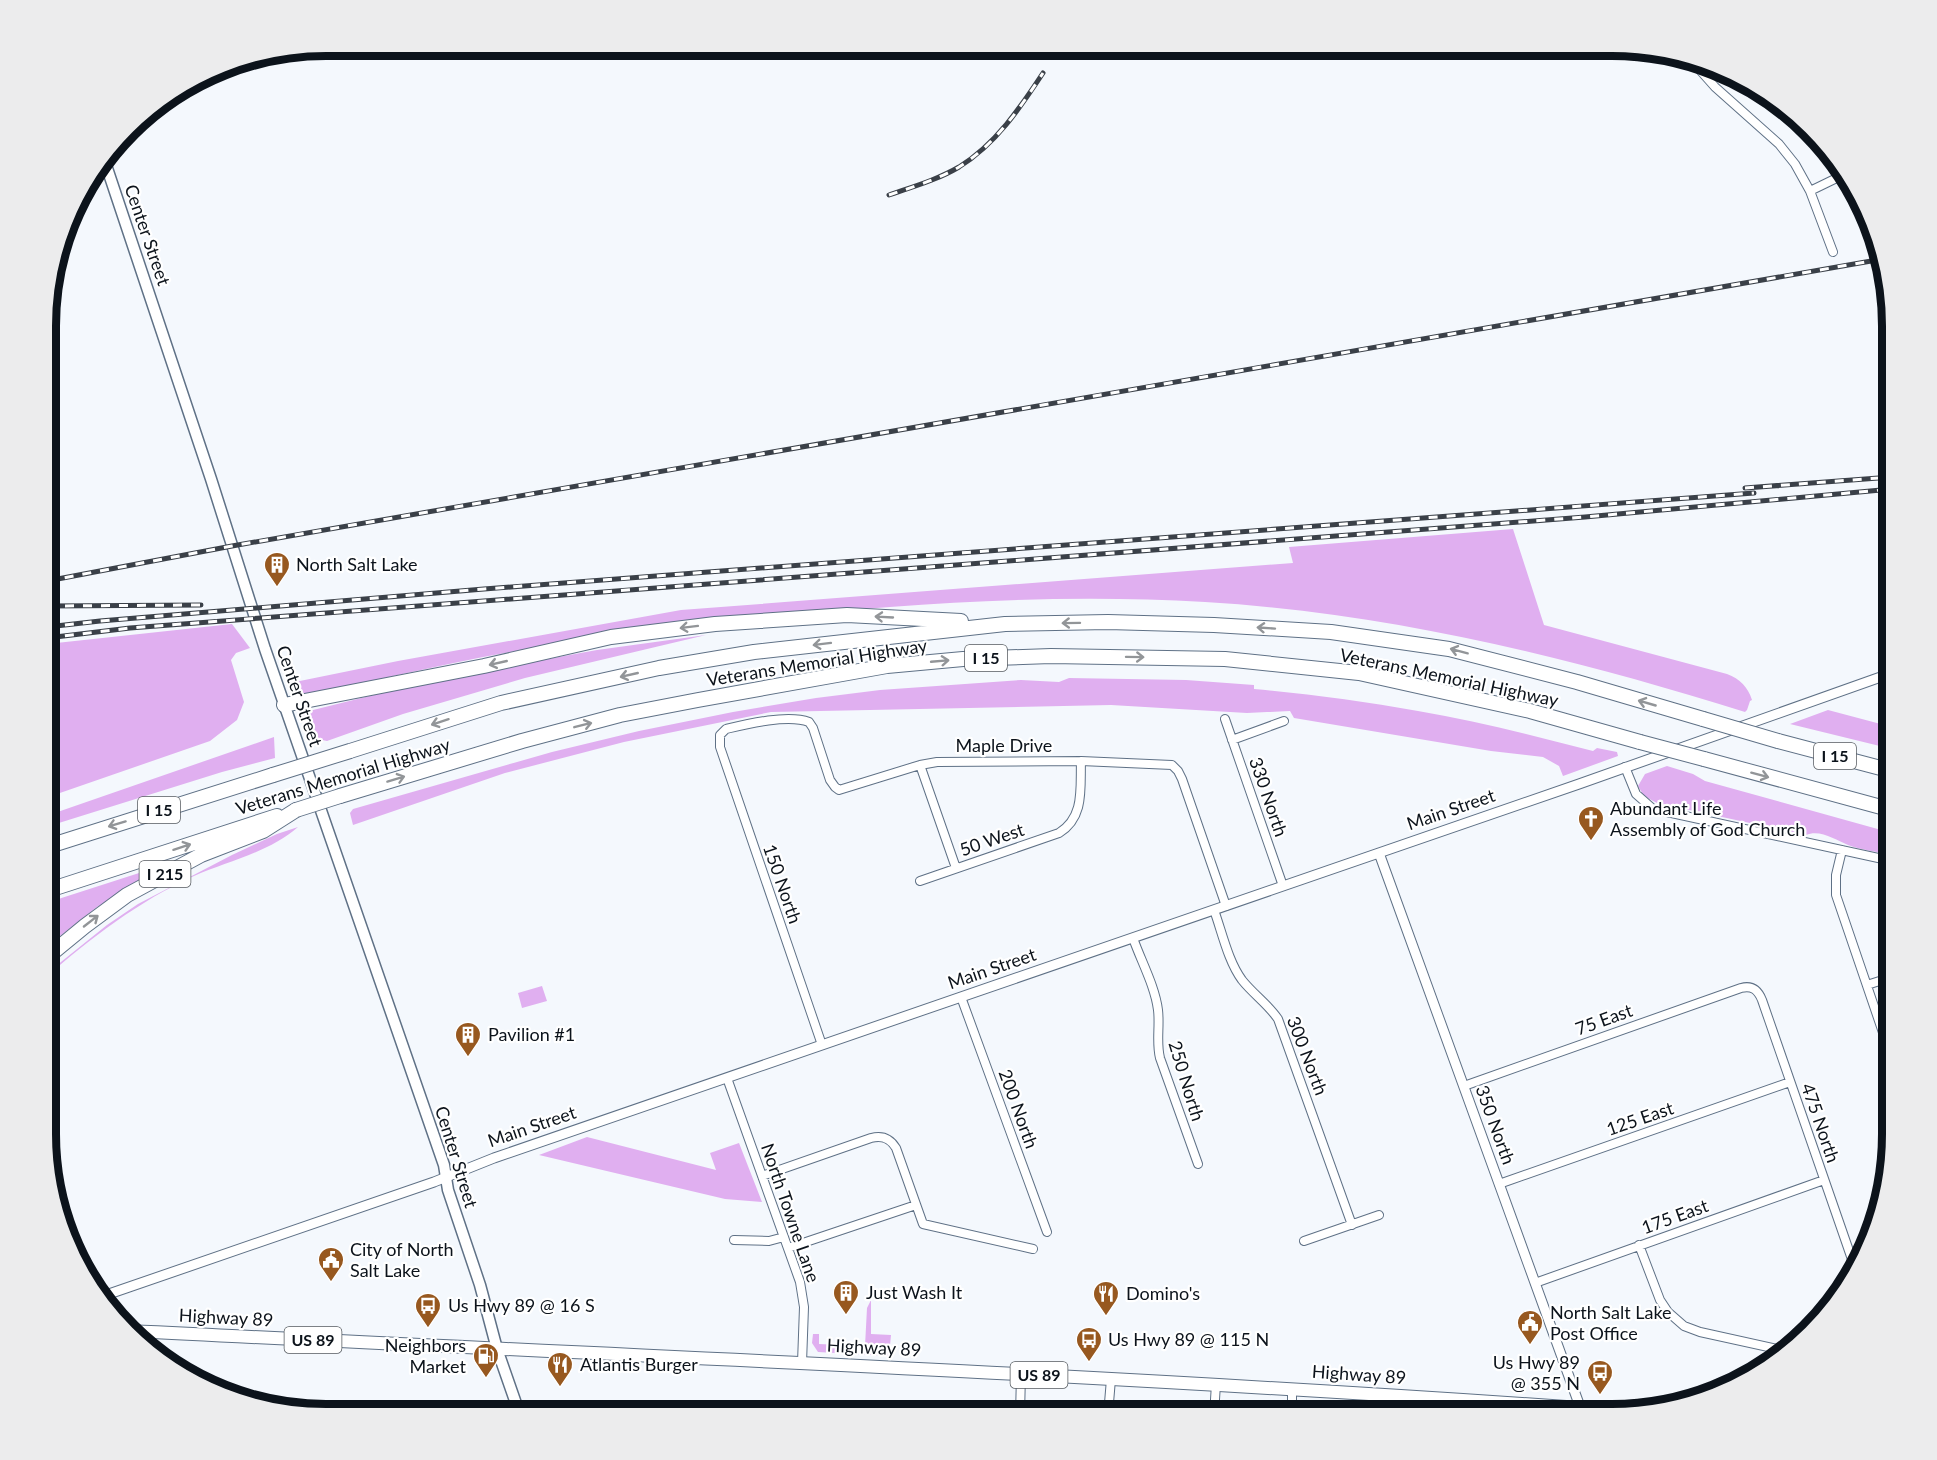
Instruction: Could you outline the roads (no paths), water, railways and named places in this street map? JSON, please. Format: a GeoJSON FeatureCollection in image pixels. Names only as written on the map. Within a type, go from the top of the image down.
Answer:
{"type":"FeatureCollection","features":[{"type":"Feature","properties":{"kind":"highway"},"geometry":{"type":"LineString","coordinates":[[284,705],[484,666],[611,637],[715,624],[847,615],[1005,624]]}},
{"type":"Feature","properties":{"kind":"highway","name":"Veterans Memorial Highway"},"geometry":{"type":"LineString","coordinates":[[56,844],[501,703],[659,668],[754,652],[1005,624],[1108,622],[1215,625],[1331,632],[1449,649],[1578,682],[1778,741],[1882,768]]}},
{"type":"Feature","properties":{"kind":"highway","name":"Veterans Memorial Highway"},"geometry":{"type":"LineString","coordinates":[[56,888],[340,796],[522,741],[620,715],[887,666],[963,659],[1051,656],[1225,659],[1359,673],[1530,711],[1882,807]]}},
{"type":"Feature","properties":{"kind":"highway","name":"I 215"},"geometry":{"type":"LineString","coordinates":[[56,950],[127,896],[201,855],[263,831],[296,810]]}},
{"type":"Feature","properties":{"kind":"main road","name":"Center Street"},"geometry":{"type":"LineString","coordinates":[[107,167],[284,705],[444,1166],[497,1349],[516,1404]]}},
{"type":"Feature","properties":{"kind":"main road","name":"Highway 89"},"geometry":{"type":"LineString","coordinates":[[141,1332],[1292,1388],[1485,1404]]}},
{"type":"Feature","properties":{"kind":"street"},"geometry":{"type":"LineString","coordinates":[[1701,71],[1715,87],[1779,144],[1795,164],[1810,191],[1833,252]]}},
{"type":"Feature","properties":{"kind":"street"},"geometry":{"type":"LineString","coordinates":[[1810,191],[1838,178]]}},
{"type":"Feature","properties":{"kind":"street","name":"Main Street"},"geometry":{"type":"LineString","coordinates":[[108,1294],[446,1177],[494,1158],[1882,677]]}},
{"type":"Feature","properties":{"kind":"street","name":"330 North"},"geometry":{"type":"LineString","coordinates":[[1225,719],[1283,886]]}},
{"type":"Feature","properties":{"kind":"street","name":"150 North"},"geometry":{"type":"LineString","coordinates":[[822,1045],[720,747],[718,740],[721,733],[728,729],[771,721],[803,720],[811,723],[830,780],[837,789]]}},
{"type":"Feature","properties":{"kind":"street"},"geometry":{"type":"LineString","coordinates":[[1232,740],[1284,721]]}},
{"type":"Feature","properties":{"kind":"street","name":"Maple Drive"},"geometry":{"type":"LineString","coordinates":[[837,789],[844,789],[920,765],[944,761],[1081,761],[1165,764],[1175,767],[1182,779],[1226,906]]}},
{"type":"Feature","properties":{"kind":"street","name":"50 West"},"geometry":{"type":"LineString","coordinates":[[920,881],[1059,833],[1072,822],[1079,805],[1081,761]]}},
{"type":"Feature","properties":{"kind":"street"},"geometry":{"type":"LineString","coordinates":[[920,765],[956,868]]}},
{"type":"Feature","properties":{"kind":"street"},"geometry":{"type":"LineString","coordinates":[[1625,767],[1636,794],[1653,808],[1882,859]]}},
{"type":"Feature","properties":{"kind":"street"},"geometry":{"type":"LineString","coordinates":[[1842,850],[1836,875],[1836,895],[1882,1028]]}},
{"type":"Feature","properties":{"kind":"street","name":"350 North"},"geometry":{"type":"LineString","coordinates":[[1380,853],[1579,1404]]}},
{"type":"Feature","properties":{"kind":"street","name":"300 North"},"geometry":{"type":"LineString","coordinates":[[1214,910],[1237,971],[1244,982],[1270,1008],[1280,1025],[1352,1225]]}},
{"type":"Feature","properties":{"kind":"street","name":"250 North"},"geometry":{"type":"LineString","coordinates":[[1133,938],[1157,1004],[1159,1017],[1157,1042],[1160,1058],[1198,1164]]}},
{"type":"Feature","properties":{"kind":"street"},"geometry":{"type":"LineString","coordinates":[[1867,985],[1882,980]]}},
{"type":"Feature","properties":{"kind":"street","name":"75 East"},"geometry":{"type":"LineString","coordinates":[[1464,1086],[1741,988],[1755,989]]}},
{"type":"Feature","properties":{"kind":"street","name":"475 North"},"geometry":{"type":"LineString","coordinates":[[1755,989],[1762,1000],[1852,1258]]}},
{"type":"Feature","properties":{"kind":"street","name":"200 North"},"geometry":{"type":"LineString","coordinates":[[961,997],[1047,1232]]}},
{"type":"Feature","properties":{"kind":"street","name":"North Towne Lane"},"geometry":{"type":"LineString","coordinates":[[727,1078],[800,1282],[803,1298],[802,1363]]}},
{"type":"Feature","properties":{"kind":"street","name":"125 East"},"geometry":{"type":"LineString","coordinates":[[1499,1184],[1790,1082]]}},
{"type":"Feature","properties":{"kind":"street"},"geometry":{"type":"LineString","coordinates":[[762,1176],[871,1138],[882,1137],[894,1145],[923,1224],[1033,1249]]}},
{"type":"Feature","properties":{"kind":"street","name":"175 East"},"geometry":{"type":"LineString","coordinates":[[1535,1283],[1824,1180]]}},
{"type":"Feature","properties":{"kind":"street"},"geometry":{"type":"LineString","coordinates":[[788,1248],[916,1205]]}},
{"type":"Feature","properties":{"kind":"street"},"geometry":{"type":"LineString","coordinates":[[1304,1241],[1379,1215]]}},
{"type":"Feature","properties":{"kind":"street"},"geometry":{"type":"LineString","coordinates":[[734,1240],[769,1241],[784,1237]]}},
{"type":"Feature","properties":{"kind":"street"},"geometry":{"type":"LineString","coordinates":[[1639,1245],[1660,1300],[1668,1312],[1684,1326],[1700,1332],[1776,1349]]}},
{"type":"Feature","properties":{"kind":"street"},"geometry":{"type":"LineString","coordinates":[[1020,1404],[1021,1374]]}},
{"type":"Feature","properties":{"kind":"street"},"geometry":{"type":"LineString","coordinates":[[1109,1404],[1111,1379]]}},
{"type":"Feature","properties":{"kind":"street"},"geometry":{"type":"LineString","coordinates":[[1215,1404],[1216,1384]]}},
{"type":"Feature","properties":{"kind":"street"},"geometry":{"type":"LineString","coordinates":[[1292,1388],[1292,1404]]}},
{"type":"Feature","properties":{"kind":"railway"},"geometry":{"type":"LineString","coordinates":[[889,195],[942,176],[972,158],[996,136],[1043,73]]}},
{"type":"Feature","properties":{"kind":"railway"},"geometry":{"type":"LineString","coordinates":[[56,579],[232,546],[1873,261]]}},
{"type":"Feature","properties":{"kind":"railway"},"geometry":{"type":"LineString","coordinates":[[1745,488],[1882,478]]}},
{"type":"Feature","properties":{"kind":"railway"},"geometry":{"type":"LineString","coordinates":[[56,637],[130,628],[1585,517],[1882,490]]}},
{"type":"Feature","properties":{"kind":"railway"},"geometry":{"type":"LineString","coordinates":[[56,626],[484,589],[1754,493]]}},
{"type":"Feature","properties":{"kind":"railway"},"geometry":{"type":"LineString","coordinates":[[56,606],[201,605]]}},
{"type":"Feature","properties":{"kind":"place","name":"North Salt Lake"},"geometry":{"type":"Point","coordinates":[277,588]}},
{"type":"Feature","properties":{"kind":"place","name":"Abundant Life Assembly of God Church"},"geometry":{"type":"Point","coordinates":[1591,842]}},
{"type":"Feature","properties":{"kind":"place","name":"Pavilion #1"},"geometry":{"type":"Point","coordinates":[468,1058]}},
{"type":"Feature","properties":{"kind":"place","name":"City of North Salt Lake"},"geometry":{"type":"Point","coordinates":[331,1283]}},
{"type":"Feature","properties":{"kind":"place","name":"Just Wash It"},"geometry":{"type":"Point","coordinates":[846,1316]}},
{"type":"Feature","properties":{"kind":"place","name":"Domino's"},"geometry":{"type":"Point","coordinates":[1106,1317]}},
{"type":"Feature","properties":{"kind":"place","name":"Us Hwy 89 @ 16 S"},"geometry":{"type":"Point","coordinates":[428,1329]}},
{"type":"Feature","properties":{"kind":"place","name":"North Salt Lake Post Office"},"geometry":{"type":"Point","coordinates":[1530,1346]}},
{"type":"Feature","properties":{"kind":"place","name":"Us Hwy 89 @ 115 N"},"geometry":{"type":"Point","coordinates":[1089,1363]}},
{"type":"Feature","properties":{"kind":"place","name":"Neighbors Market"},"geometry":{"type":"Point","coordinates":[486,1379]}},
{"type":"Feature","properties":{"kind":"place","name":"Atlantis Burger"},"geometry":{"type":"Point","coordinates":[560,1388]}},
{"type":"Feature","properties":{"kind":"place","name":"Us Hwy 89 @ 355 N"},"geometry":{"type":"Point","coordinates":[1600,1396]}}]}
